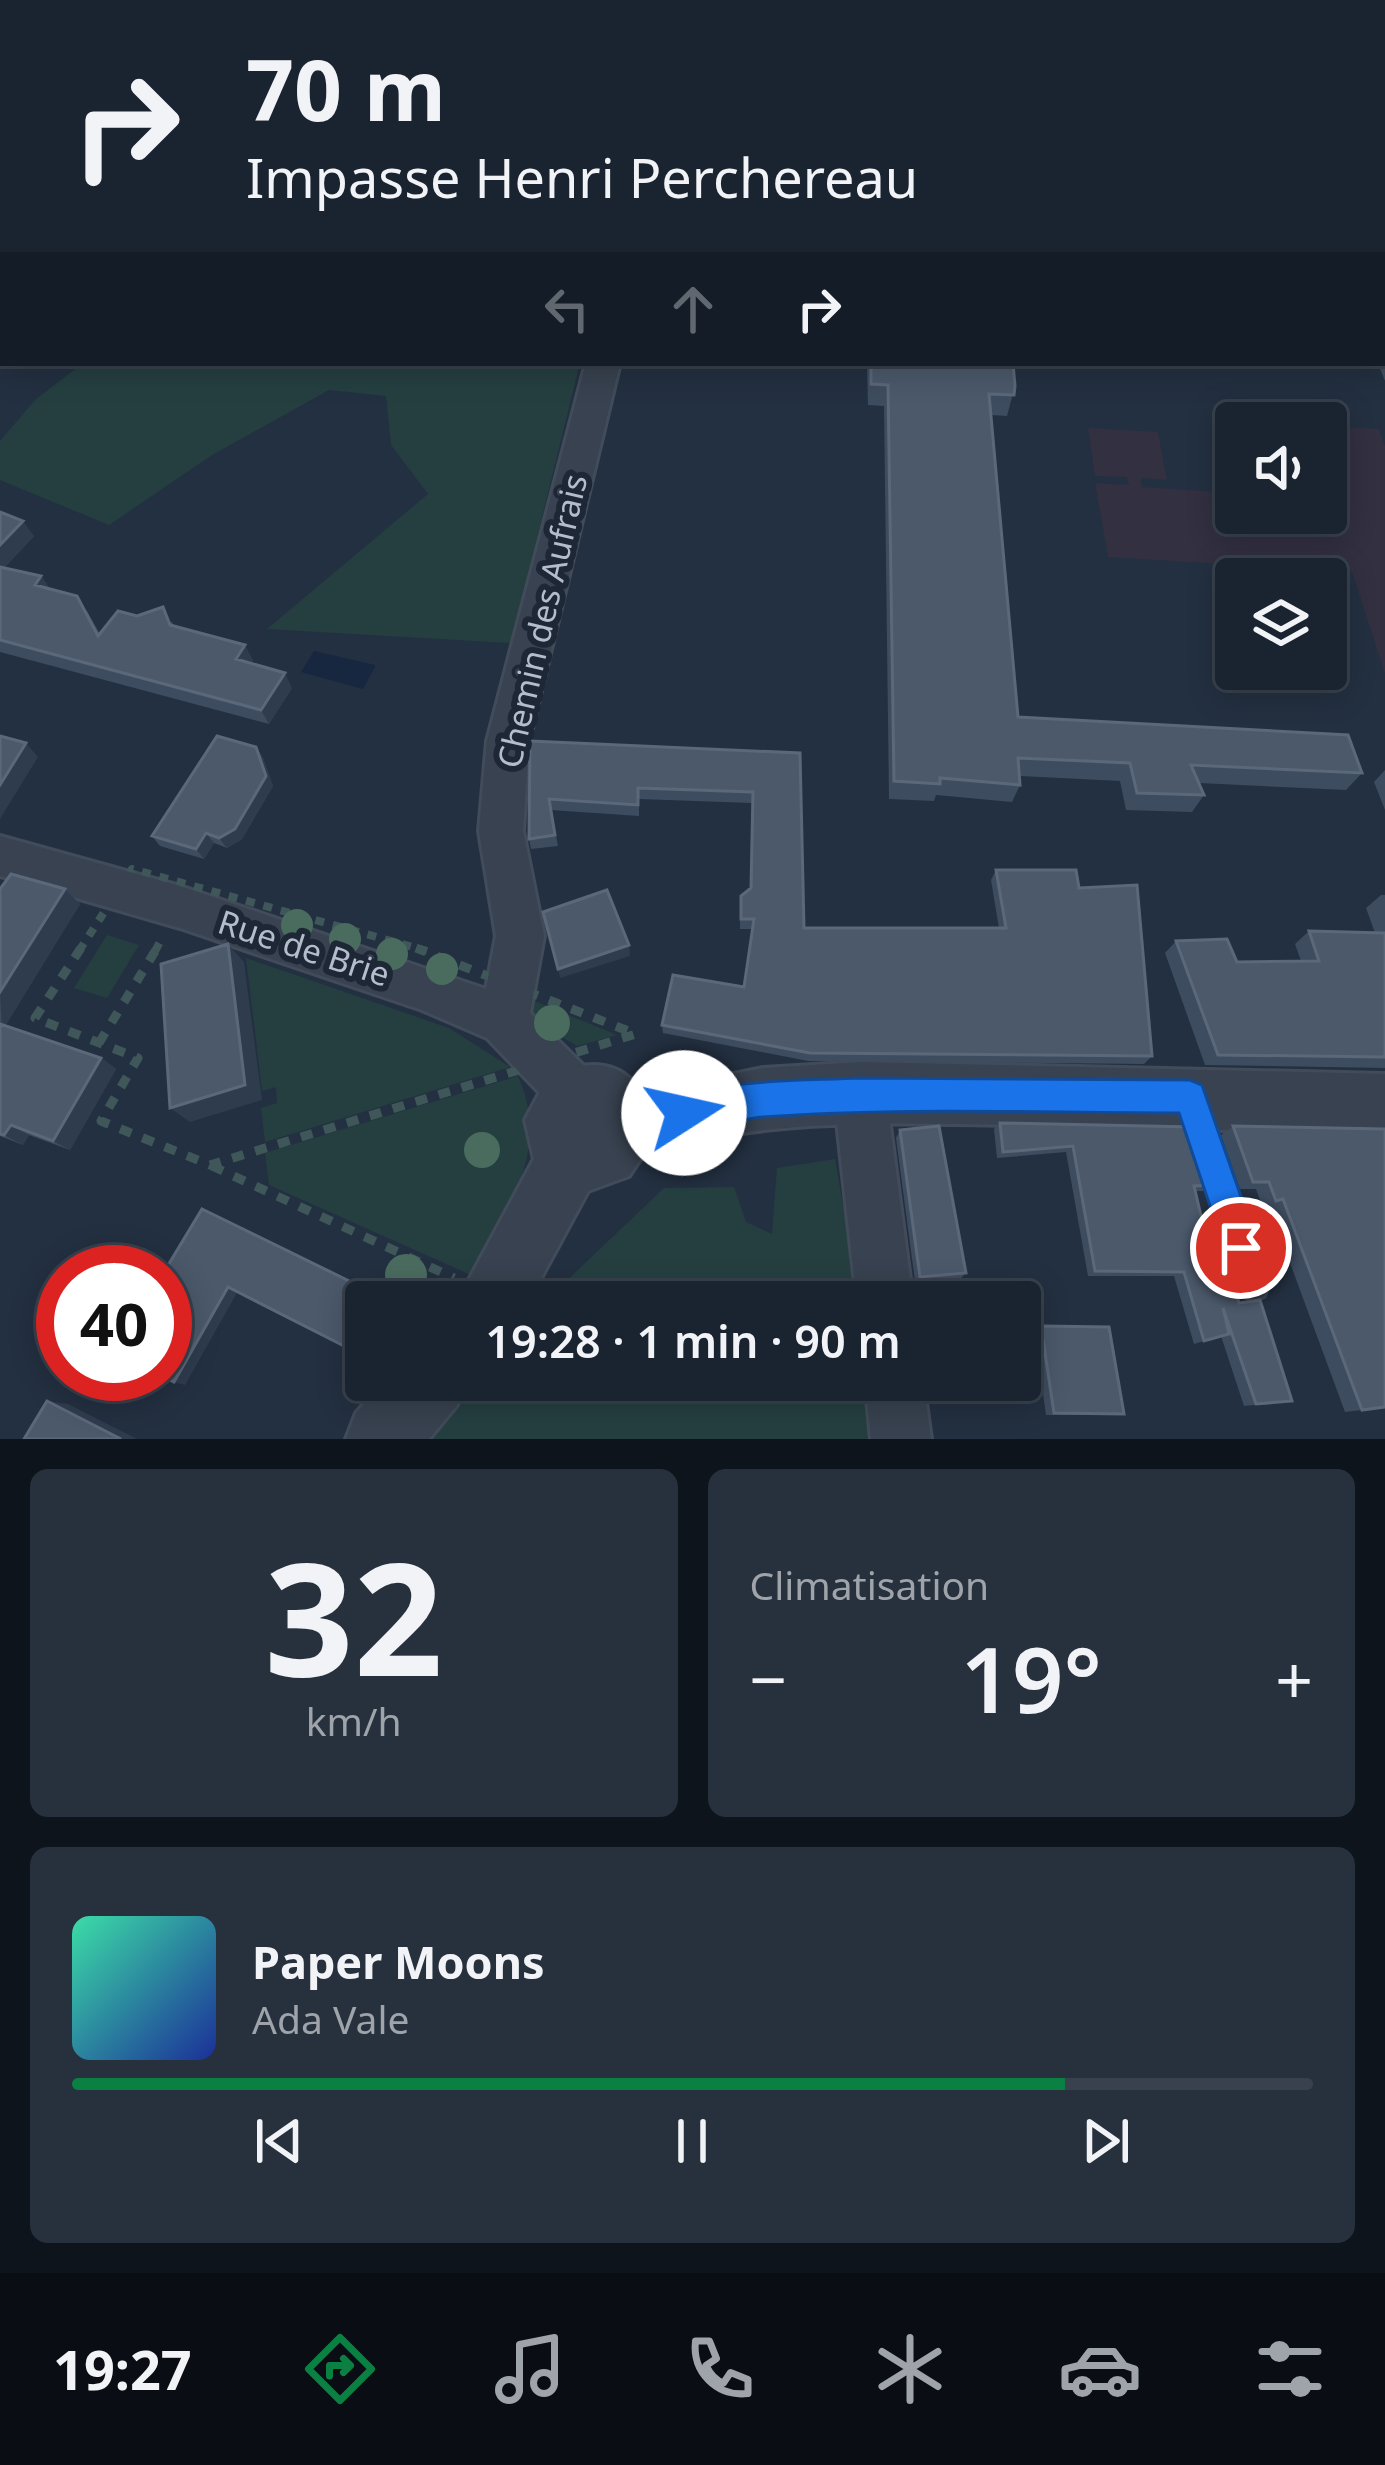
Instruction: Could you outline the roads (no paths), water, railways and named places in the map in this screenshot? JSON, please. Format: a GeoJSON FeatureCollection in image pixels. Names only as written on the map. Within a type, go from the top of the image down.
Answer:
{"type":"FeatureCollection","features":[{"type":"Feature","properties":{"kind":"street","name":"Chemin des Aufrais"},"geometry":{"type":"LineString","coordinates":[[504,1022],[520,936],[501,831],[508,741],[602,366]]}},
{"type":"Feature","properties":{"kind":"street","name":"Rue de Brie"},"geometry":{"type":"LineString","coordinates":[[0,856],[119,890],[187,896],[504,1022],[578,1111]]}},
{"type":"Feature","properties":{"kind":"street"},"geometry":{"type":"LineString","coordinates":[[860,1095],[882,1281]]}},
{"type":"Feature","properties":{"kind":"street"},"geometry":{"type":"LineString","coordinates":[[485,1281],[578,1111],[652,1119],[757,1100],[860,1095],[1190,1096],[1385,1105]]}},
{"type":"Feature","properties":{"kind":"street"},"geometry":{"type":"LineString","coordinates":[[382,1439],[414,1401]]}},
{"type":"Feature","properties":{"kind":"street"},"geometry":{"type":"LineString","coordinates":[[896,1401],[901,1439]]}},
{"type":"Feature","properties":{"kind":"lane"},"geometry":{"type":"LineString","coordinates":[[1190,1096],[1254,1286]]}},
{"type":"Feature","properties":{"kind":"water"},"geometry":{"type":"Polygon","coordinates":[[[314,651],[375,667],[363,689],[301,672],[314,651]]]}}]}
